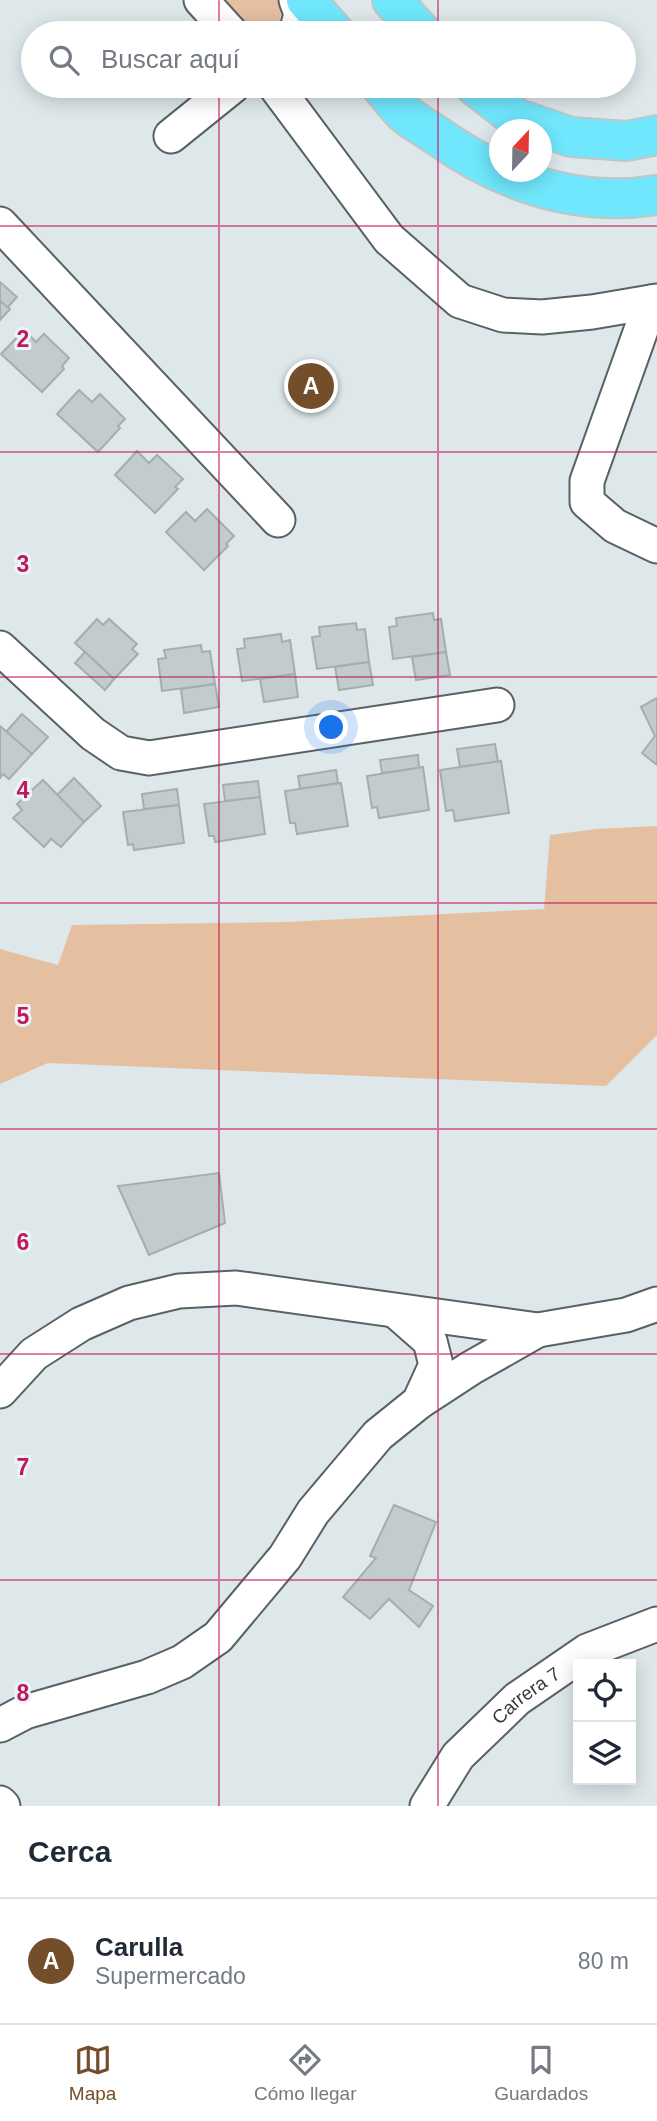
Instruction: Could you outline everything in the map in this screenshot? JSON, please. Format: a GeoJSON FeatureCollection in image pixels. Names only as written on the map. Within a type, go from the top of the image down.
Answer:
{"type":"FeatureCollection","features":[{"type":"Feature","properties":{"kind":"main road"},"geometry":{"type":"LineString","coordinates":[[306,0],[324,21]]}},
{"type":"Feature","properties":{"kind":"main road"},"geometry":{"type":"LineString","coordinates":[[392,0],[411,21]]}},
{"type":"Feature","properties":{"kind":"main road"},"geometry":{"type":"LineString","coordinates":[[391,98],[405,113],[484,167],[529,185],[568,195],[633,199],[657,195]]}},
{"type":"Feature","properties":{"kind":"main road"},"geometry":{"type":"LineString","coordinates":[[490,98],[516,118],[571,137],[627,141],[657,135]]}},
{"type":"Feature","properties":{"kind":"street"},"geometry":{"type":"LineString","coordinates":[[201,0],[220,21]]}},
{"type":"Feature","properties":{"kind":"street"},"geometry":{"type":"LineString","coordinates":[[296,0],[301,14],[299,21]]}},
{"type":"Feature","properties":{"kind":"street"},"geometry":{"type":"LineString","coordinates":[[170,135],[218,98]]}},
{"type":"Feature","properties":{"kind":"street"},"geometry":{"type":"LineString","coordinates":[[284,98],[389,239],[460,302],[503,315],[542,317],[592,312],[654,301]]}},
{"type":"Feature","properties":{"kind":"street"},"geometry":{"type":"LineString","coordinates":[[0,224],[278,520]]}},
{"type":"Feature","properties":{"kind":"street"},"geometry":{"type":"LineString","coordinates":[[654,301],[587,481],[587,502],[615,526],[657,546]]}},
{"type":"Feature","properties":{"kind":"street"},"geometry":{"type":"LineString","coordinates":[[0,648],[93,734],[121,753],[149,758],[497,705]]}},
{"type":"Feature","properties":{"kind":"street"},"geometry":{"type":"LineString","coordinates":[[0,1391],[34,1354],[81,1324],[129,1303],[179,1291],[236,1288],[538,1330],[626,1315],[657,1304]]}},
{"type":"Feature","properties":{"kind":"street"},"geometry":{"type":"LineString","coordinates":[[397,1312],[430,1341],[436,1365],[419,1402]]}},
{"type":"Feature","properties":{"kind":"street"},"geometry":{"type":"LineString","coordinates":[[0,1725],[25,1712],[147,1677],[182,1662],[218,1637],[285,1557],[313,1512],[338,1480],[378,1435],[419,1402],[471,1368],[538,1330]]}},
{"type":"Feature","properties":{"kind":"street","name":"Carrera 7"},"geometry":{"type":"LineString","coordinates":[[427,1806],[458,1756],[517,1699],[587,1651],[657,1624]]}},
{"type":"Feature","properties":{"kind":"shaded area"},"geometry":{"type":"Polygon","coordinates":[[[216,0],[277,0],[281,13],[279,21],[234,21],[216,0]]]}},
{"type":"Feature","properties":{"kind":"shaded area"},"geometry":{"type":"Polygon","coordinates":[[[657,826],[657,1035],[606,1086],[48,1063],[0,1084],[0,949],[58,965],[72,925],[286,922],[544,909],[550,835],[596,829],[657,826]]]}},
{"type":"Feature","properties":{"kind":"building"},"geometry":{"type":"Polygon","coordinates":[[[0,282],[17,297],[7,308],[0,301],[0,282]]]}},
{"type":"Feature","properties":{"kind":"building"},"geometry":{"type":"Polygon","coordinates":[[[0,301],[10,309],[0,320],[0,301]]]}},
{"type":"Feature","properties":{"kind":"building"},"geometry":{"type":"Polygon","coordinates":[[[24,330],[36,342],[44,334],[69,358],[62,366],[64,369],[42,392],[1,354],[24,330]]]}},
{"type":"Feature","properties":{"kind":"building"},"geometry":{"type":"Polygon","coordinates":[[[79,390],[92,402],[100,394],[125,419],[98,452],[57,414],[79,390]]]}},
{"type":"Feature","properties":{"kind":"building"},"geometry":{"type":"Polygon","coordinates":[[[137,451],[149,463],[157,455],[183,479],[175,487],[178,489],[155,513],[115,475],[137,451]]]}},
{"type":"Feature","properties":{"kind":"building"},"geometry":{"type":"Polygon","coordinates":[[[207,509],[234,536],[226,544],[228,546],[204,570],[166,532],[186,512],[195,521],[207,509]]]}},
{"type":"Feature","properties":{"kind":"building"},"geometry":{"type":"Polygon","coordinates":[[[433,613],[434,620],[441,619],[446,652],[393,659],[389,627],[397,626],[396,618],[433,613]]]}},
{"type":"Feature","properties":{"kind":"building"},"geometry":{"type":"Polygon","coordinates":[[[97,619],[103,625],[109,619],[137,644],[132,649],[138,654],[114,679],[75,643],[97,619]]]}},
{"type":"Feature","properties":{"kind":"building"},"geometry":{"type":"Polygon","coordinates":[[[356,623],[357,630],[365,629],[369,662],[317,669],[312,637],[320,636],[319,627],[356,623]]]}},
{"type":"Feature","properties":{"kind":"building"},"geometry":{"type":"Polygon","coordinates":[[[281,634],[282,642],[290,640],[295,674],[242,681],[237,649],[245,648],[244,639],[281,634]]]}},
{"type":"Feature","properties":{"kind":"building"},"geometry":{"type":"Polygon","coordinates":[[[201,645],[202,652],[210,651],[215,684],[162,691],[158,659],[166,658],[164,650],[201,645]]]}},
{"type":"Feature","properties":{"kind":"building"},"geometry":{"type":"Polygon","coordinates":[[[85,652],[114,679],[105,690],[75,663],[85,652]]]}},
{"type":"Feature","properties":{"kind":"building"},"geometry":{"type":"Polygon","coordinates":[[[446,652],[450,675],[416,680],[412,657],[446,652]]]}},
{"type":"Feature","properties":{"kind":"building"},"geometry":{"type":"Polygon","coordinates":[[[369,662],[373,685],[339,690],[335,667],[369,662]]]}},
{"type":"Feature","properties":{"kind":"building"},"geometry":{"type":"Polygon","coordinates":[[[295,674],[298,697],[264,702],[260,679],[295,674]]]}},
{"type":"Feature","properties":{"kind":"building"},"geometry":{"type":"Polygon","coordinates":[[[215,684],[219,707],[184,713],[181,689],[215,684]]]}},
{"type":"Feature","properties":{"kind":"building"},"geometry":{"type":"Polygon","coordinates":[[[657,698],[657,765],[642,753],[655,736],[641,707],[657,698]]]}},
{"type":"Feature","properties":{"kind":"building"},"geometry":{"type":"Polygon","coordinates":[[[22,714],[48,737],[32,754],[6,732],[22,714]]]}},
{"type":"Feature","properties":{"kind":"building"},"geometry":{"type":"Polygon","coordinates":[[[0,726],[32,754],[9,779],[3,774],[0,778],[0,726]]]}},
{"type":"Feature","properties":{"kind":"building"},"geometry":{"type":"Polygon","coordinates":[[[495,744],[498,762],[460,767],[457,749],[495,744]]]}},
{"type":"Feature","properties":{"kind":"building"},"geometry":{"type":"Polygon","coordinates":[[[418,755],[419,768],[382,773],[380,760],[418,755]]]}},
{"type":"Feature","properties":{"kind":"building"},"geometry":{"type":"Polygon","coordinates":[[[501,761],[509,813],[455,821],[453,810],[446,811],[440,770],[501,761]]]}},
{"type":"Feature","properties":{"kind":"building"},"geometry":{"type":"Polygon","coordinates":[[[423,767],[429,810],[379,818],[377,807],[372,808],[367,776],[423,767]]]}},
{"type":"Feature","properties":{"kind":"building"},"geometry":{"type":"Polygon","coordinates":[[[336,770],[338,783],[300,789],[298,776],[336,770]]]}},
{"type":"Feature","properties":{"kind":"building"},"geometry":{"type":"Polygon","coordinates":[[[74,778],[101,806],[84,822],[57,795],[74,778]]]}},
{"type":"Feature","properties":{"kind":"building"},"geometry":{"type":"Polygon","coordinates":[[[43,780],[84,822],[61,847],[51,839],[44,847],[13,818],[22,810],[17,804],[43,780]]]}},
{"type":"Feature","properties":{"kind":"building"},"geometry":{"type":"Polygon","coordinates":[[[258,781],[260,797],[225,801],[223,785],[258,781]]]}},
{"type":"Feature","properties":{"kind":"building"},"geometry":{"type":"Polygon","coordinates":[[[341,783],[348,826],[297,834],[295,823],[290,823],[285,791],[341,783]]]}},
{"type":"Feature","properties":{"kind":"building"},"geometry":{"type":"Polygon","coordinates":[[[177,789],[179,805],[144,809],[142,794],[177,789]]]}},
{"type":"Feature","properties":{"kind":"building"},"geometry":{"type":"Polygon","coordinates":[[[260,797],[265,834],[215,842],[214,836],[209,836],[204,804],[260,797]]]}},
{"type":"Feature","properties":{"kind":"building"},"geometry":{"type":"Polygon","coordinates":[[[179,805],[184,843],[134,850],[133,844],[128,845],[123,812],[179,805]]]}},
{"type":"Feature","properties":{"kind":"building"},"geometry":{"type":"Polygon","coordinates":[[[219,1173],[225,1223],[149,1255],[118,1186],[219,1173]]]}},
{"type":"Feature","properties":{"kind":"building"},"geometry":{"type":"Polygon","coordinates":[[[394,1505],[436,1522],[409,1590],[433,1606],[419,1627],[389,1599],[370,1619],[343,1597],[376,1558],[370,1556],[394,1505]]]}},
{"type":"Feature","properties":{"kind":"place","name":"Carulla"},"geometry":{"type":"Point","coordinates":[311,386]}}]}
